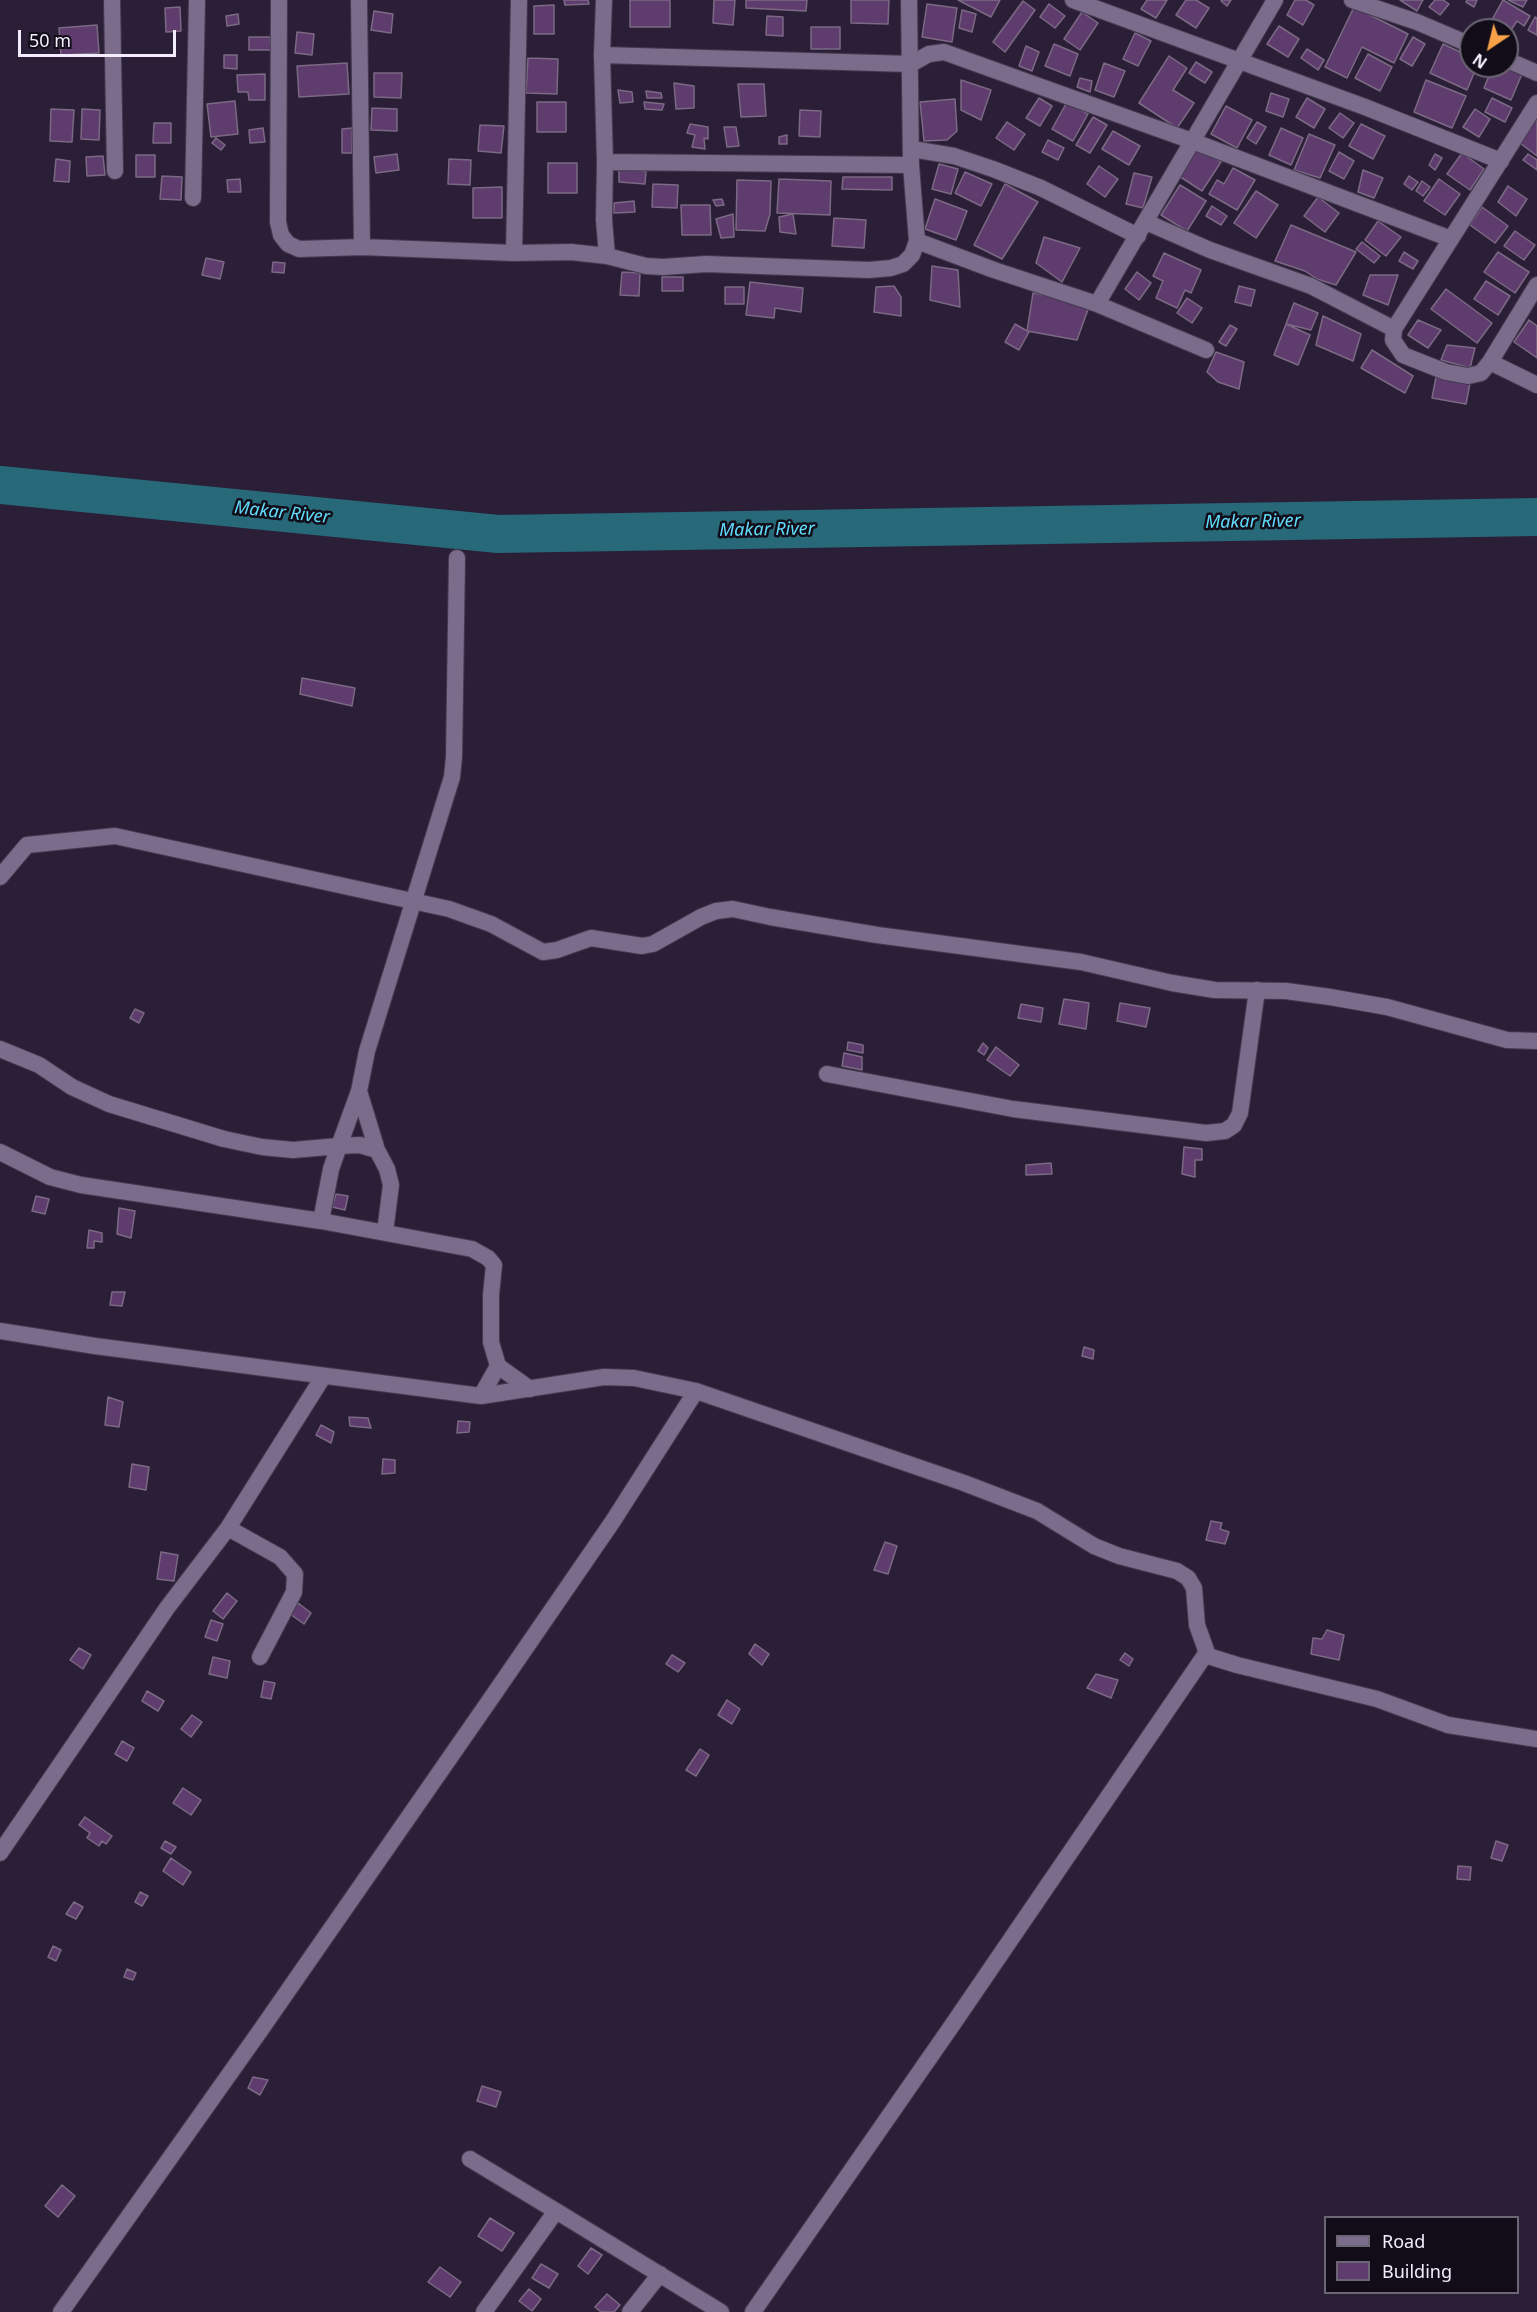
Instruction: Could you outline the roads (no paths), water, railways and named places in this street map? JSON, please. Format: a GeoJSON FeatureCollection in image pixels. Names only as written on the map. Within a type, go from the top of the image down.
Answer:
{"type":"FeatureCollection","features":[{"type":"Feature","properties":{"kind":"street"},"geometry":{"type":"LineString","coordinates":[[112,0],[115,171]]}},
{"type":"Feature","properties":{"kind":"street"},"geometry":{"type":"LineString","coordinates":[[193,198],[197,0]]}},
{"type":"Feature","properties":{"kind":"street"},"geometry":{"type":"LineString","coordinates":[[279,0],[278,222],[281,235],[288,244],[299,249],[362,247],[514,253],[571,252],[663,267],[706,264],[869,270],[891,268],[903,264],[912,255],[917,242],[912,157],[909,0]]}},
{"type":"Feature","properties":{"kind":"street"},"geometry":{"type":"LineString","coordinates":[[359,0],[362,247]]}},
{"type":"Feature","properties":{"kind":"street"},"geometry":{"type":"LineString","coordinates":[[514,253],[519,0]]}},
{"type":"Feature","properties":{"kind":"street"},"geometry":{"type":"LineString","coordinates":[[604,0],[602,55],[606,256]]}},
{"type":"Feature","properties":{"kind":"street"},"geometry":{"type":"LineString","coordinates":[[1073,0],[1365,106],[1501,160]]}},
{"type":"Feature","properties":{"kind":"street"},"geometry":{"type":"LineString","coordinates":[[1097,304],[1275,0]]}},
{"type":"Feature","properties":{"kind":"street"},"geometry":{"type":"LineString","coordinates":[[1352,0],[1417,22],[1459,40]]}},
{"type":"Feature","properties":{"kind":"street"},"geometry":{"type":"LineString","coordinates":[[602,55],[911,64],[929,54],[944,52],[1192,141],[1451,239]]}},
{"type":"Feature","properties":{"kind":"street"},"geometry":{"type":"LineString","coordinates":[[1519,65],[1537,73]]}},
{"type":"Feature","properties":{"kind":"street"},"geometry":{"type":"LineString","coordinates":[[1537,103],[1395,329],[1393,340],[1403,355],[1446,372],[1468,376],[1481,373],[1537,285]]}},
{"type":"Feature","properties":{"kind":"street"},"geometry":{"type":"LineString","coordinates":[[605,162],[954,156],[993,169],[1142,229],[1220,253],[1311,286],[1395,329]]}},
{"type":"Feature","properties":{"kind":"street"},"geometry":{"type":"LineString","coordinates":[[917,242],[1097,304],[1206,351]]}},
{"type":"Feature","properties":{"kind":"street"},"geometry":{"type":"LineString","coordinates":[[1490,362],[1537,385]]}},
{"type":"Feature","properties":{"kind":"street"},"geometry":{"type":"LineString","coordinates":[[321,1221],[331,1168],[359,1091],[367,1051],[452,777],[457,558]]}},
{"type":"Feature","properties":{"kind":"street"},"geometry":{"type":"LineString","coordinates":[[0,877],[27,845],[115,836],[449,909],[491,924],[543,952],[557,950],[591,938],[642,946],[653,944],[701,916],[733,909],[877,935],[1081,962],[1172,983],[1215,990],[1286,991],[1330,997],[1387,1007],[1507,1040],[1537,1041]]}},
{"type":"Feature","properties":{"kind":"street"},"geometry":{"type":"LineString","coordinates":[[827,1074],[1013,1109],[1206,1133],[1226,1131],[1234,1125],[1240,1113],[1257,990]]}},
{"type":"Feature","properties":{"kind":"street"},"geometry":{"type":"LineString","coordinates":[[0,1049],[39,1065],[72,1087],[109,1104],[224,1139],[262,1147],[293,1150],[360,1145],[377,1150]]}},
{"type":"Feature","properties":{"kind":"street"},"geometry":{"type":"LineString","coordinates":[[359,1091],[377,1150],[387,1168],[391,1185],[385,1232]]}},
{"type":"Feature","properties":{"kind":"street"},"geometry":{"type":"LineString","coordinates":[[0,1152],[50,1177],[81,1185],[321,1221],[472,1249],[488,1258],[494,1265],[491,1295],[491,1342],[498,1366],[530,1389]]}},
{"type":"Feature","properties":{"kind":"street"},"geometry":{"type":"LineString","coordinates":[[0,1331],[95,1347],[481,1396],[604,1377],[634,1378],[696,1391],[964,1483],[1037,1511],[1094,1546],[1119,1556],[1177,1571],[1188,1578],[1194,1588],[1197,1625],[1206,1650],[1205,1655],[753,2312]]}},
{"type":"Feature","properties":{"kind":"street"},"geometry":{"type":"LineString","coordinates":[[481,1396],[498,1366]]}},
{"type":"Feature","properties":{"kind":"street"},"geometry":{"type":"LineString","coordinates":[[0,1853],[167,1608],[228,1528],[323,1377]]}},
{"type":"Feature","properties":{"kind":"street"},"geometry":{"type":"LineString","coordinates":[[61,2312],[492,1697],[613,1521],[696,1391]]}},
{"type":"Feature","properties":{"kind":"street"},"geometry":{"type":"LineString","coordinates":[[228,1528],[280,1557],[295,1574],[294,1592],[260,1656]]}},
{"type":"Feature","properties":{"kind":"street"},"geometry":{"type":"LineString","coordinates":[[1205,1655],[1236,1665],[1377,1699],[1448,1725],[1537,1739]]}},
{"type":"Feature","properties":{"kind":"street"},"geometry":{"type":"LineString","coordinates":[[470,2159],[721,2312]]}},
{"type":"Feature","properties":{"kind":"street"},"geometry":{"type":"LineString","coordinates":[[484,2312],[556,2211]]}},
{"type":"Feature","properties":{"kind":"street"},"geometry":{"type":"LineString","coordinates":[[630,2312],[660,2274]]}},
{"type":"Feature","properties":{"kind":"waterway","name":"Makar River"},"geometry":{"type":"LineString","coordinates":[[0,485],[498,534],[1537,517]]}}]}
